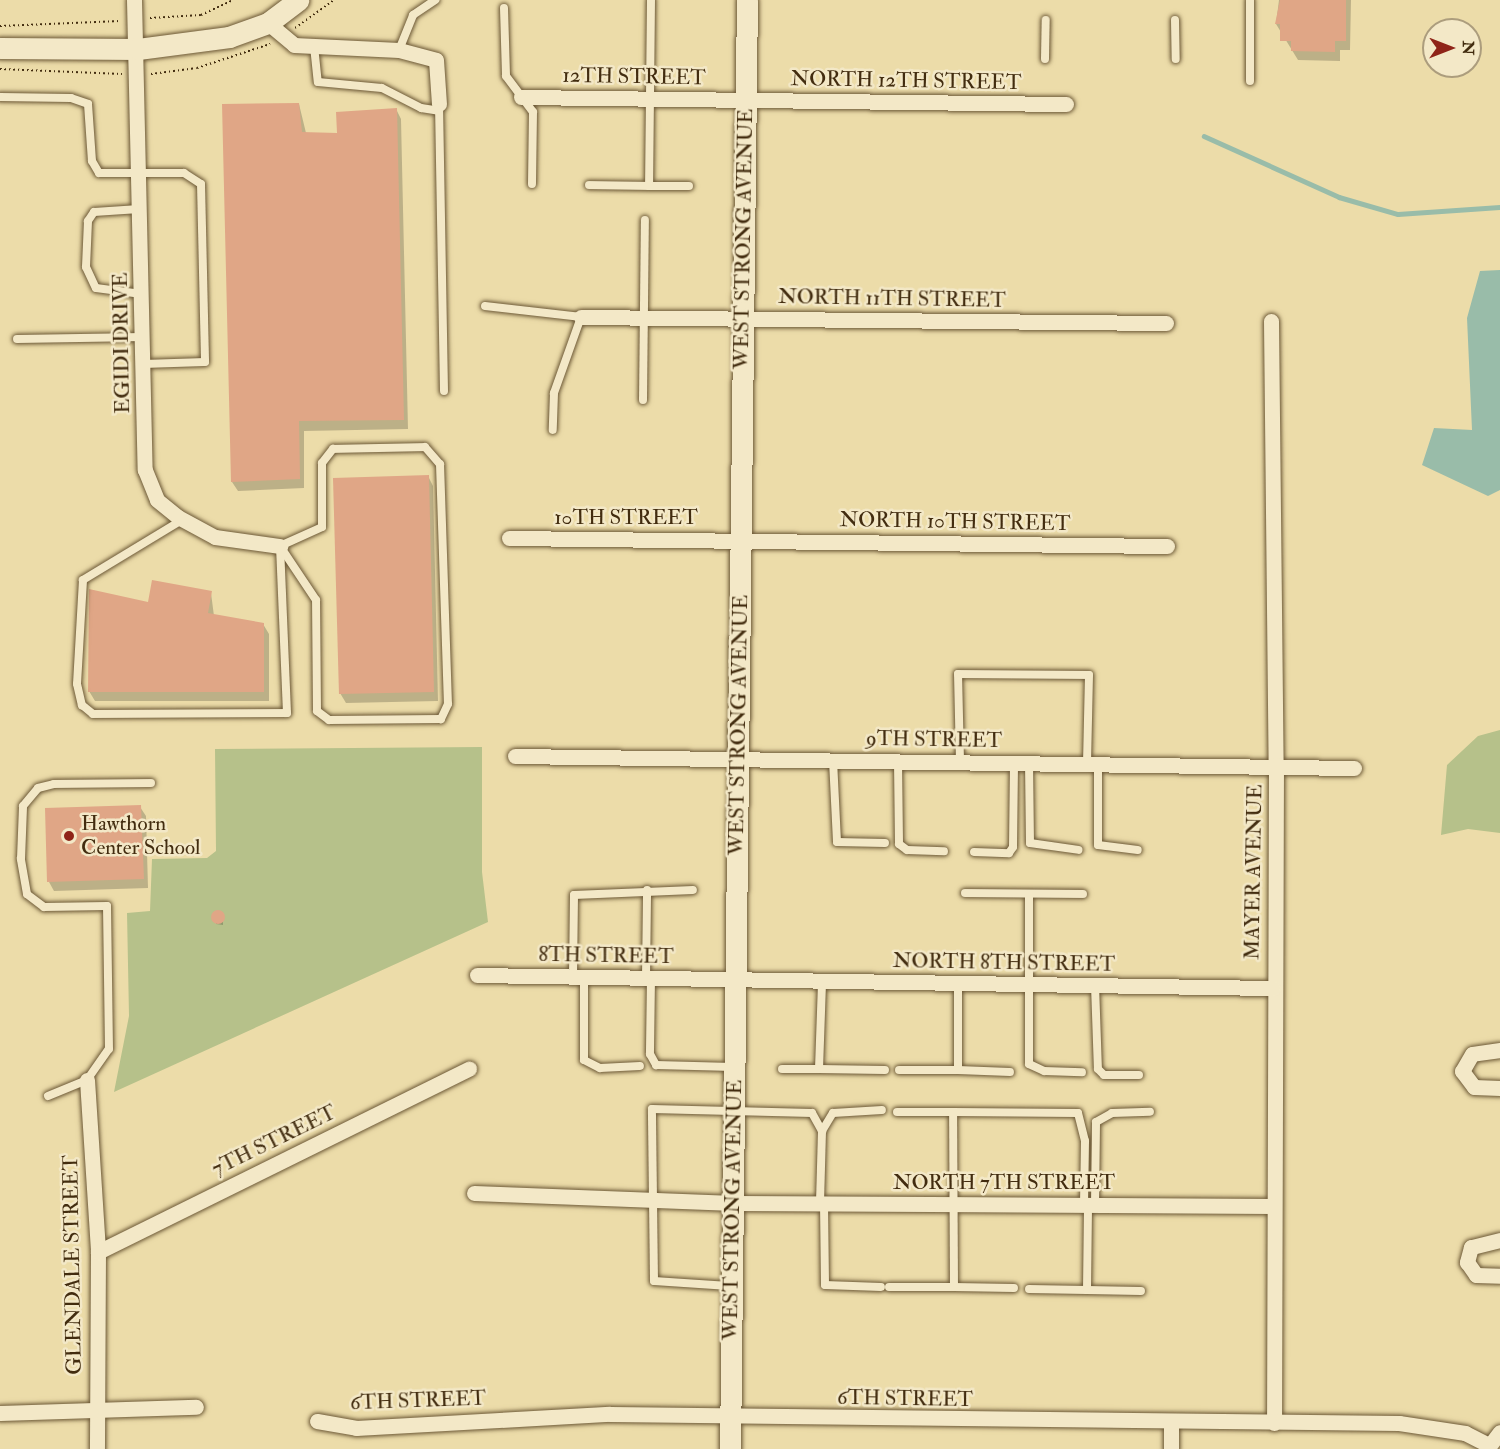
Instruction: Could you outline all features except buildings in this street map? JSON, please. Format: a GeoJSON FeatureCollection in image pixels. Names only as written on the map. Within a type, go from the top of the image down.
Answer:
{"type":"FeatureCollection","features":[{"type":"Feature","properties":{"kind":"street","name":"EGIDI DRIVE"},"geometry":{"type":"LineString","coordinates":[[134,0],[138,49],[145,470],[158,500],[183,519],[215,537],[280,546]]}},
{"type":"Feature","properties":{"kind":"street"},"geometry":{"type":"LineString","coordinates":[[0,48],[138,49],[229,37],[268,22],[298,0]]}},
{"type":"Feature","properties":{"kind":"street","name":"WEST STRONG AVENUE"},"geometry":{"type":"LineString","coordinates":[[730,1449],[747,0]]}},
{"type":"Feature","properties":{"kind":"street"},"geometry":{"type":"LineString","coordinates":[[268,22],[294,45],[399,50],[436,60],[439,107]]}},
{"type":"Feature","properties":{"kind":"street","name":"12TH STREET"},"geometry":{"type":"LineString","coordinates":[[521,97],[746,99]]}},
{"type":"Feature","properties":{"kind":"street","name":"NORTH 12TH STREET"},"geometry":{"type":"LineString","coordinates":[[746,99],[1066,104]]}},
{"type":"Feature","properties":{"kind":"street","name":"NORTH 11TH STREET"},"geometry":{"type":"LineString","coordinates":[[581,317],[1166,323]]}},
{"type":"Feature","properties":{"kind":"street","name":"MAYER AVENUE"},"geometry":{"type":"LineString","coordinates":[[1270,321],[1276,765],[1273,988],[1274,1423]]}},
{"type":"Feature","properties":{"kind":"street","name":"10TH STREET"},"geometry":{"type":"LineString","coordinates":[[508,538],[742,540]]}},
{"type":"Feature","properties":{"kind":"street","name":"NORTH 10TH STREET"},"geometry":{"type":"LineString","coordinates":[[742,540],[1167,546]]}},
{"type":"Feature","properties":{"kind":"street","name":"9TH STREET"},"geometry":{"type":"LineString","coordinates":[[515,756],[1276,765],[1354,768]]}},
{"type":"Feature","properties":{"kind":"street","name":"8TH STREET"},"geometry":{"type":"LineString","coordinates":[[477,975],[734,979]]}},
{"type":"Feature","properties":{"kind":"street","name":"NORTH 8TH STREET"},"geometry":{"type":"LineString","coordinates":[[734,979],[1273,988]]}},
{"type":"Feature","properties":{"kind":"street"},"geometry":{"type":"LineString","coordinates":[[1500,1050],[1472,1054],[1462,1071],[1474,1087],[1500,1088]]}},
{"type":"Feature","properties":{"kind":"street","name":"7TH STREET"},"geometry":{"type":"LineString","coordinates":[[98,1252],[469,1069]]}},
{"type":"Feature","properties":{"kind":"street","name":"GLENDALE STREET"},"geometry":{"type":"LineString","coordinates":[[87,1080],[98,1252],[97,1449]]}},
{"type":"Feature","properties":{"kind":"street"},"geometry":{"type":"LineString","coordinates":[[474,1193],[734,1203]]}},
{"type":"Feature","properties":{"kind":"street","name":"NORTH 7TH STREET"},"geometry":{"type":"LineString","coordinates":[[734,1203],[1274,1206]]}},
{"type":"Feature","properties":{"kind":"street"},"geometry":{"type":"LineString","coordinates":[[1500,1240],[1471,1247],[1467,1262],[1476,1275],[1500,1276]]}},
{"type":"Feature","properties":{"kind":"street"},"geometry":{"type":"LineString","coordinates":[[0,1413],[196,1407]]}},
{"type":"Feature","properties":{"kind":"street","name":"6TH STREET"},"geometry":{"type":"LineString","coordinates":[[317,1421],[356,1428],[610,1414],[730,1419],[1434,1425],[1488,1447]]}},
{"type":"Feature","properties":{"kind":"street"},"geometry":{"type":"LineString","coordinates":[[1171,1423],[1171,1449]]}},
{"type":"Feature","properties":{"kind":"street"},"geometry":{"type":"LineString","coordinates":[[1488,1447],[1500,1432]]}},
{"type":"Feature","properties":{"kind":"lane"},"geometry":{"type":"LineString","coordinates":[[399,50],[413,15],[435,0]]}},
{"type":"Feature","properties":{"kind":"lane"},"geometry":{"type":"LineString","coordinates":[[649,186],[651,0]]}},
{"type":"Feature","properties":{"kind":"lane"},"geometry":{"type":"LineString","coordinates":[[1250,0],[1250,81]]}},
{"type":"Feature","properties":{"kind":"lane"},"geometry":{"type":"LineString","coordinates":[[504,8],[506,76],[533,112],[532,184]]}},
{"type":"Feature","properties":{"kind":"lane"},"geometry":{"type":"LineString","coordinates":[[1045,59],[1046,20]]}},
{"type":"Feature","properties":{"kind":"lane"},"geometry":{"type":"LineString","coordinates":[[1175,20],[1176,58]]}},
{"type":"Feature","properties":{"kind":"lane"},"geometry":{"type":"LineString","coordinates":[[314,46],[318,82],[382,88],[421,108],[439,107],[444,391]]}},
{"type":"Feature","properties":{"kind":"lane"},"geometry":{"type":"LineString","coordinates":[[0,98],[81,100],[92,112],[94,168],[104,174],[184,173],[201,184],[205,362],[143,364]]}},
{"type":"Feature","properties":{"kind":"lane"},"geometry":{"type":"LineString","coordinates":[[589,185],[689,186]]}},
{"type":"Feature","properties":{"kind":"lane"},"geometry":{"type":"LineString","coordinates":[[141,209],[94,212],[88,221],[86,267],[96,288],[142,294]]}},
{"type":"Feature","properties":{"kind":"lane"},"geometry":{"type":"LineString","coordinates":[[643,400],[646,317],[645,220]]}},
{"type":"Feature","properties":{"kind":"lane"},"geometry":{"type":"LineString","coordinates":[[484,306],[581,317],[554,393],[553,430]]}},
{"type":"Feature","properties":{"kind":"lane"},"geometry":{"type":"LineString","coordinates":[[16,339],[143,337]]}},
{"type":"Feature","properties":{"kind":"lane"},"geometry":{"type":"LineString","coordinates":[[425,447],[440,464],[448,704],[441,719],[329,720],[317,711],[316,600],[280,546],[322,527],[322,463],[333,449],[425,447]]}},
{"type":"Feature","properties":{"kind":"lane"},"geometry":{"type":"LineString","coordinates":[[183,519],[83,580],[77,684],[82,705],[93,714],[287,713],[280,546]]}},
{"type":"Feature","properties":{"kind":"lane"},"geometry":{"type":"LineString","coordinates":[[960,761],[958,674],[1089,675],[1098,845],[1138,850]]}},
{"type":"Feature","properties":{"kind":"lane"},"geometry":{"type":"LineString","coordinates":[[833,760],[837,842],[885,843]]}},
{"type":"Feature","properties":{"kind":"lane"},"geometry":{"type":"LineString","coordinates":[[898,760],[899,844],[907,850],[944,851]]}},
{"type":"Feature","properties":{"kind":"lane"},"geometry":{"type":"LineString","coordinates":[[1022,762],[1030,843],[1079,850]]}},
{"type":"Feature","properties":{"kind":"lane"},"geometry":{"type":"LineString","coordinates":[[974,852],[1009,852],[1013,847],[1022,762]]}},
{"type":"Feature","properties":{"kind":"lane"},"geometry":{"type":"LineString","coordinates":[[48,1096],[87,1080],[109,1049],[107,906],[44,907],[27,894],[20,820],[38,788],[151,783]]}},
{"type":"Feature","properties":{"kind":"lane"},"geometry":{"type":"LineString","coordinates":[[646,890],[650,1054],[656,1065],[734,1068]]}},
{"type":"Feature","properties":{"kind":"lane"},"geometry":{"type":"LineString","coordinates":[[640,1066],[600,1068],[584,1060],[574,895],[646,890],[693,890]]}},
{"type":"Feature","properties":{"kind":"lane"},"geometry":{"type":"LineString","coordinates":[[965,893],[1083,894]]}},
{"type":"Feature","properties":{"kind":"lane"},"geometry":{"type":"LineString","coordinates":[[1029,894],[1029,1064],[1044,1071],[1082,1072]]}},
{"type":"Feature","properties":{"kind":"lane"},"geometry":{"type":"LineString","coordinates":[[819,1069],[822,981]]}},
{"type":"Feature","properties":{"kind":"lane"},"geometry":{"type":"LineString","coordinates":[[958,983],[958,1070]]}},
{"type":"Feature","properties":{"kind":"lane"},"geometry":{"type":"LineString","coordinates":[[1095,985],[1098,1069],[1104,1075],[1139,1075]]}},
{"type":"Feature","properties":{"kind":"lane"},"geometry":{"type":"LineString","coordinates":[[782,1069],[885,1070]]}},
{"type":"Feature","properties":{"kind":"lane"},"geometry":{"type":"LineString","coordinates":[[899,1070],[1010,1072]]}},
{"type":"Feature","properties":{"kind":"lane"},"geometry":{"type":"LineString","coordinates":[[732,1286],[657,1285],[652,1109],[807,1111],[815,1115],[822,1131],[825,1285],[1014,1288]]}},
{"type":"Feature","properties":{"kind":"lane"},"geometry":{"type":"LineString","coordinates":[[822,1131],[833,1113],[882,1110]]}},
{"type":"Feature","properties":{"kind":"lane"},"geometry":{"type":"LineString","coordinates":[[897,1112],[1078,1113],[1085,1141],[1089,1205]]}},
{"type":"Feature","properties":{"kind":"lane"},"geometry":{"type":"LineString","coordinates":[[953,1112],[954,1287]]}},
{"type":"Feature","properties":{"kind":"lane"},"geometry":{"type":"LineString","coordinates":[[1087,1290],[1089,1205],[1096,1122],[1112,1113],[1149,1112]]}},
{"type":"Feature","properties":{"kind":"lane"},"geometry":{"type":"LineString","coordinates":[[1029,1289],[1141,1291]]}},
{"type":"Feature","properties":{"kind":"path"},"geometry":{"type":"LineString","coordinates":[[0,26],[201,15],[233,0]]}},
{"type":"Feature","properties":{"kind":"green space"},"geometry":{"type":"Polygon","coordinates":[[[1500,730],[1500,833],[1468,829],[1441,835],[1447,765],[1478,736],[1500,730]]]}},
{"type":"Feature","properties":{"kind":"green space"},"geometry":{"type":"Polygon","coordinates":[[[482,747],[482,872],[488,922],[114,1092],[129,1016],[127,913],[150,911],[152,859],[207,858],[216,851],[215,749],[482,747]]]}},
{"type":"Feature","properties":{"kind":"shaded area"},"geometry":{"type":"Polygon","coordinates":[[[1500,270],[1500,490],[1488,496],[1422,465],[1434,428],[1472,430],[1467,318],[1480,271],[1500,270]]]}},
{"type":"Feature","properties":{"kind":"waterway"},"geometry":{"type":"LineString","coordinates":[[1204,136],[1339,197],[1398,214],[1500,207]]}},
{"type":"Feature","properties":{"kind":"place","name":"Hawthorn Center School"},"geometry":{"type":"Point","coordinates":[69,836]}}]}
